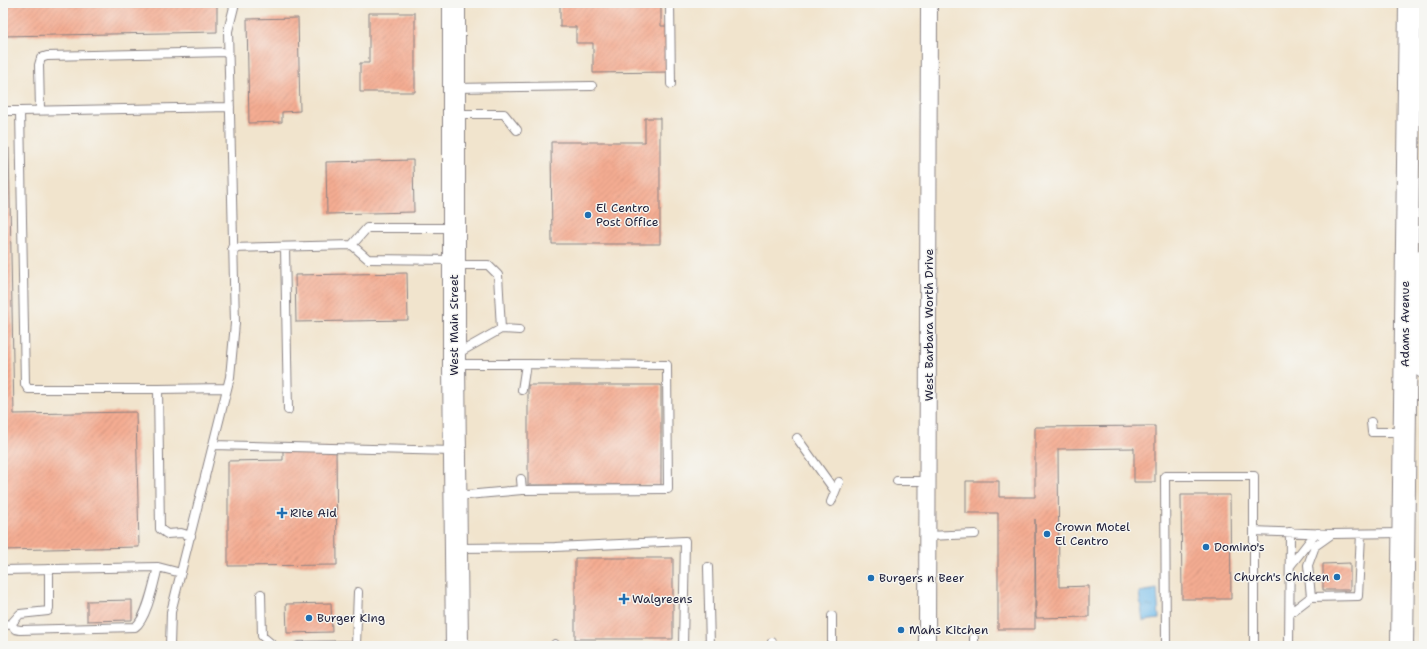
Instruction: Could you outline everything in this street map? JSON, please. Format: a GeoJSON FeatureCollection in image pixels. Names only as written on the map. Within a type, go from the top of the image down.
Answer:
{"type":"FeatureCollection","features":[{"type":"Feature","properties":{"kind":"main road","name":"West Main Street"},"geometry":{"type":"LineString","coordinates":[[454,3],[454,359],[457,646]]}},
{"type":"Feature","properties":{"kind":"main road","name":"Adams Avenue"},"geometry":{"type":"LineString","coordinates":[[1402,646],[1406,244],[1416,212],[1410,3]]}},
{"type":"Feature","properties":{"kind":"main road"},"geometry":{"type":"LineString","coordinates":[[1406,244],[1412,249],[1416,256],[1420,276],[1422,363],[1424,367]]}},
{"type":"Feature","properties":{"kind":"street","name":"West Barbara Worth Drive"},"geometry":{"type":"LineString","coordinates":[[927,646],[929,3]]}},
{"type":"Feature","properties":{"kind":"lane"},"geometry":{"type":"LineString","coordinates":[[170,646],[171,612],[230,377],[235,322],[232,248],[228,31],[235,3]]}},
{"type":"Feature","properties":{"kind":"lane"},"geometry":{"type":"LineString","coordinates":[[670,3],[671,84]]}},
{"type":"Feature","properties":{"kind":"lane"},"geometry":{"type":"LineString","coordinates":[[40,110],[38,65],[41,58],[47,56],[228,52]]}},
{"type":"Feature","properties":{"kind":"lane"},"geometry":{"type":"LineString","coordinates":[[454,88],[592,86]]}},
{"type":"Feature","properties":{"kind":"lane"},"geometry":{"type":"LineString","coordinates":[[3,112],[230,107]]}},
{"type":"Feature","properties":{"kind":"lane"},"geometry":{"type":"LineString","coordinates":[[20,111],[25,384],[28,389],[32,391],[227,388]]}},
{"type":"Feature","properties":{"kind":"lane"},"geometry":{"type":"LineString","coordinates":[[454,114],[504,114],[517,130]]}},
{"type":"Feature","properties":{"kind":"lane"},"geometry":{"type":"LineString","coordinates":[[352,245],[367,228],[455,228]]}},
{"type":"Feature","properties":{"kind":"lane"},"geometry":{"type":"LineString","coordinates":[[232,248],[352,245],[368,259],[488,265],[498,275],[500,330]]}},
{"type":"Feature","properties":{"kind":"lane"},"geometry":{"type":"LineString","coordinates":[[285,247],[288,410]]}},
{"type":"Feature","properties":{"kind":"lane"},"geometry":{"type":"LineString","coordinates":[[454,359],[500,330],[519,330]]}},
{"type":"Feature","properties":{"kind":"lane"},"geometry":{"type":"LineString","coordinates":[[454,359],[526,364],[667,365],[668,489],[522,490],[455,496]]}},
{"type":"Feature","properties":{"kind":"lane"},"geometry":{"type":"LineString","coordinates":[[522,390],[526,364]]}},
{"type":"Feature","properties":{"kind":"lane"},"geometry":{"type":"LineString","coordinates":[[158,389],[160,528],[167,534],[181,533],[191,536]]}},
{"type":"Feature","properties":{"kind":"lane"},"geometry":{"type":"LineString","coordinates":[[1371,422],[1372,432],[1404,432]]}},
{"type":"Feature","properties":{"kind":"lane"},"geometry":{"type":"LineString","coordinates":[[797,438],[835,491]]}},
{"type":"Feature","properties":{"kind":"lane"},"geometry":{"type":"LineString","coordinates":[[213,445],[455,451]]}},
{"type":"Feature","properties":{"kind":"lane"},"geometry":{"type":"LineString","coordinates":[[1166,646],[1165,476],[1254,476],[1254,646]]}},
{"type":"Feature","properties":{"kind":"lane"},"geometry":{"type":"LineString","coordinates":[[521,479],[522,490]]}},
{"type":"Feature","properties":{"kind":"lane"},"geometry":{"type":"LineString","coordinates":[[897,481],[928,481]]}},
{"type":"Feature","properties":{"kind":"lane"},"geometry":{"type":"LineString","coordinates":[[831,502],[839,482]]}},
{"type":"Feature","properties":{"kind":"lane"},"geometry":{"type":"LineString","coordinates":[[1254,531],[1332,534],[1403,533]]}},
{"type":"Feature","properties":{"kind":"lane"},"geometry":{"type":"LineString","coordinates":[[1289,646],[1290,532]]}},
{"type":"Feature","properties":{"kind":"lane"},"geometry":{"type":"LineString","coordinates":[[1290,566],[1312,538],[1318,533]]}},
{"type":"Feature","properties":{"kind":"lane"},"geometry":{"type":"LineString","coordinates":[[928,536],[975,534]]}},
{"type":"Feature","properties":{"kind":"lane"},"geometry":{"type":"LineString","coordinates":[[1311,597],[1308,565],[1315,546],[1332,534]]}},
{"type":"Feature","properties":{"kind":"lane"},"geometry":{"type":"LineString","coordinates":[[1290,613],[1311,597],[1358,596],[1361,534]]}},
{"type":"Feature","properties":{"kind":"lane"},"geometry":{"type":"LineString","coordinates":[[455,548],[555,547],[685,541],[683,646]]}},
{"type":"Feature","properties":{"kind":"lane"},"geometry":{"type":"LineString","coordinates":[[3,570],[158,567],[181,573]]}},
{"type":"Feature","properties":{"kind":"lane"},"geometry":{"type":"LineString","coordinates":[[49,569],[48,611],[20,614],[7,625],[20,630],[134,627],[139,624],[144,615],[158,567]]}},
{"type":"Feature","properties":{"kind":"lane"},"geometry":{"type":"LineString","coordinates":[[708,567],[710,646]]}},
{"type":"Feature","properties":{"kind":"lane"},"geometry":{"type":"LineString","coordinates":[[298,646],[356,645],[358,592]]}},
{"type":"Feature","properties":{"kind":"lane"},"geometry":{"type":"LineString","coordinates":[[261,594],[262,636],[274,646]]}},
{"type":"Feature","properties":{"kind":"lane"},"geometry":{"type":"LineString","coordinates":[[832,616],[832,646]]}},
{"type":"Feature","properties":{"kind":"water"},"geometry":{"type":"Polygon","coordinates":[[[1157,589],[1159,619],[1143,621],[1139,592],[1157,589]]]}},
{"type":"Feature","properties":{"kind":"building"},"geometry":{"type":"Polygon","coordinates":[[[3,3],[217,3],[217,32],[3,36],[3,3]]]}},
{"type":"Feature","properties":{"kind":"building"},"geometry":{"type":"Polygon","coordinates":[[[560,3],[661,3],[661,26],[668,26],[669,72],[593,73],[593,43],[576,43],[576,27],[560,27],[560,3]]]}},
{"type":"Feature","properties":{"kind":"building"},"geometry":{"type":"Polygon","coordinates":[[[369,13],[415,13],[415,92],[360,92],[360,63],[369,63],[369,13]]]}},
{"type":"Feature","properties":{"kind":"building"},"geometry":{"type":"Polygon","coordinates":[[[298,18],[300,111],[282,112],[282,122],[249,123],[247,19],[298,18]]]}},
{"type":"Feature","properties":{"kind":"building"},"geometry":{"type":"Polygon","coordinates":[[[645,118],[660,118],[660,244],[552,244],[551,142],[645,142],[645,118]]]}},
{"type":"Feature","properties":{"kind":"building"},"geometry":{"type":"Polygon","coordinates":[[[3,148],[9,148],[14,414],[136,412],[139,547],[3,550],[3,148]]]}},
{"type":"Feature","properties":{"kind":"building"},"geometry":{"type":"Polygon","coordinates":[[[413,160],[414,212],[327,214],[326,162],[413,160]]]}},
{"type":"Feature","properties":{"kind":"building"},"geometry":{"type":"Polygon","coordinates":[[[407,273],[408,320],[296,322],[295,275],[407,273]]]}},
{"type":"Feature","properties":{"kind":"building"},"geometry":{"type":"Polygon","coordinates":[[[528,385],[661,385],[661,485],[528,485],[528,385]]]}},
{"type":"Feature","properties":{"kind":"building"},"geometry":{"type":"Polygon","coordinates":[[[1155,426],[1155,482],[1134,482],[1134,448],[1058,449],[1059,587],[1089,586],[1089,617],[1036,618],[1035,519],[1035,629],[998,629],[998,513],[966,513],[966,481],[999,481],[999,497],[1035,497],[1035,427],[1155,426]]]}},
{"type":"Feature","properties":{"kind":"building","name":"Rite Aid"},"geometry":{"type":"Polygon","coordinates":[[[283,448],[336,448],[337,565],[228,566],[228,461],[283,460],[283,448]]]}},
{"type":"Feature","properties":{"kind":"building","name":"Domino's"},"geometry":{"type":"Polygon","coordinates":[[[1181,495],[1230,495],[1231,599],[1182,599],[1181,495]]]}},
{"type":"Feature","properties":{"kind":"building","name":"Walgreens"},"geometry":{"type":"Polygon","coordinates":[[[575,558],[673,558],[673,639],[575,639],[575,558]]]}},
{"type":"Feature","properties":{"kind":"building","name":"Church's Chicken"},"geometry":{"type":"Polygon","coordinates":[[[1350,563],[1350,590],[1323,590],[1323,564],[1350,563]]]}},
{"type":"Feature","properties":{"kind":"building"},"geometry":{"type":"Polygon","coordinates":[[[132,600],[132,620],[87,621],[87,601],[132,600]]]}},
{"type":"Feature","properties":{"kind":"building","name":"Burger King"},"geometry":{"type":"Polygon","coordinates":[[[331,603],[332,632],[287,633],[286,604],[331,603]]]}},
{"type":"Feature","properties":{"kind":"place","name":"El Centro Post Office"},"geometry":{"type":"Point","coordinates":[588,215]}},
{"type":"Feature","properties":{"kind":"place","name":"Rite Aid"},"geometry":{"type":"Point","coordinates":[282,513]}},
{"type":"Feature","properties":{"kind":"place","name":"Crown Motel El Centro"},"geometry":{"type":"Point","coordinates":[1047,534]}},
{"type":"Feature","properties":{"kind":"place","name":"Domino's"},"geometry":{"type":"Point","coordinates":[1206,547]}},
{"type":"Feature","properties":{"kind":"place","name":"Church's Chicken"},"geometry":{"type":"Point","coordinates":[1337,577]}},
{"type":"Feature","properties":{"kind":"place","name":"Burgers n Beer"},"geometry":{"type":"Point","coordinates":[871,578]}},
{"type":"Feature","properties":{"kind":"place","name":"Walgreens"},"geometry":{"type":"Point","coordinates":[624,599]}},
{"type":"Feature","properties":{"kind":"place","name":"Burger King"},"geometry":{"type":"Point","coordinates":[309,618]}},
{"type":"Feature","properties":{"kind":"place","name":"Mahs Kitchen"},"geometry":{"type":"Point","coordinates":[901,630]}}]}
